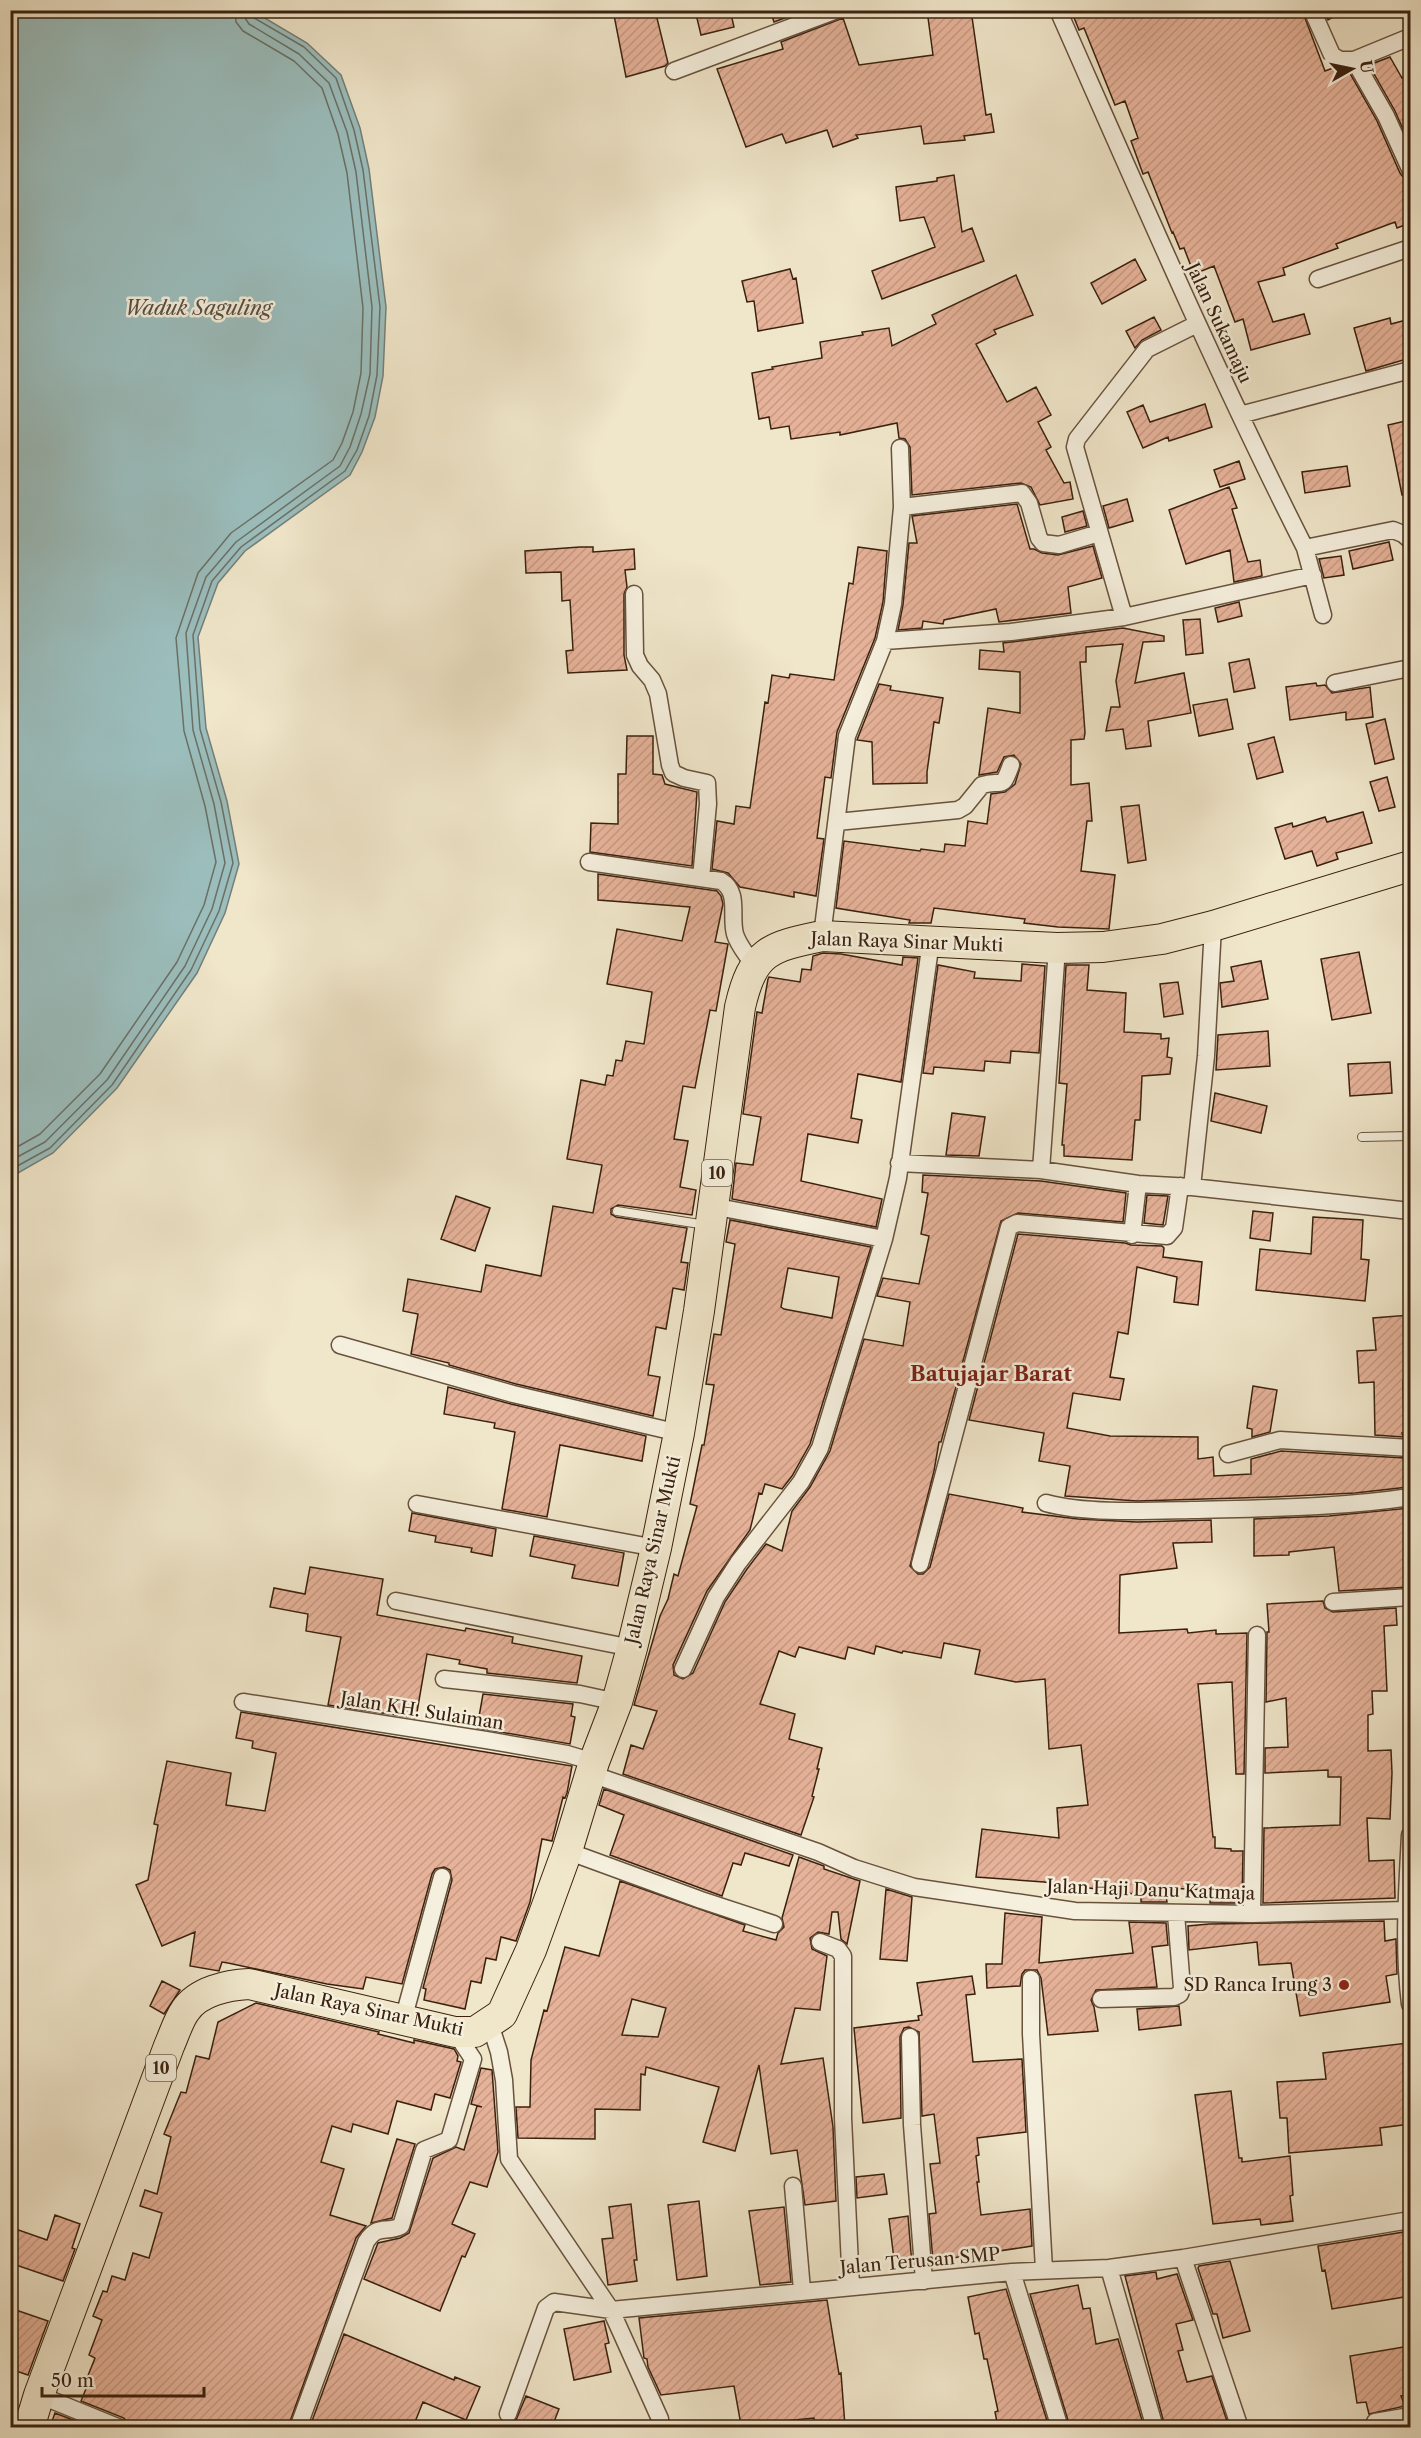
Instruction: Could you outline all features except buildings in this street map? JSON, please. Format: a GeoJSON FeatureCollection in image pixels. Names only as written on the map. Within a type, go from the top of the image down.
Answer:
{"type":"FeatureCollection","features":[{"type":"Feature","properties":{"kind":"highway","name":"Jalan Raya Sinar Mukti"},"geometry":{"type":"LineString","coordinates":[[29,2427],[169,2046],[190,2004],[222,1988],[249,1983],[455,2032],[475,2032],[502,2014],[531,1950],[567,1851],[592,1768],[617,1702],[632,1648],[656,1548],[679,1433],[699,1311],[740,1007],[744,989],[754,966],[767,952],[781,945],[822,936],[1057,948],[1104,947],[1162,939],[1213,926],[1410,866]]}},
{"type":"Feature","properties":{"kind":"street"},"geometry":{"type":"LineString","coordinates":[[674,71],[837,10]]}},
{"type":"Feature","properties":{"kind":"street","name":"Jalan Sukamaju"},"geometry":{"type":"LineString","coordinates":[[1058,10],[1197,324],[1278,498],[1305,548],[1323,615]]}},
{"type":"Feature","properties":{"kind":"street"},"geometry":{"type":"LineString","coordinates":[[1312,10],[1332,55],[1340,60],[1354,60],[1410,37]]}},
{"type":"Feature","properties":{"kind":"street"},"geometry":{"type":"LineString","coordinates":[[1354,60],[1386,116],[1410,169]]}},
{"type":"Feature","properties":{"kind":"street"},"geometry":{"type":"LineString","coordinates":[[1318,279],[1410,248]]}},
{"type":"Feature","properties":{"kind":"street"},"geometry":{"type":"LineString","coordinates":[[1124,617],[1075,454],[1077,439],[1147,349],[1197,324]]}},
{"type":"Feature","properties":{"kind":"street"},"geometry":{"type":"LineString","coordinates":[[1240,416],[1410,370]]}},
{"type":"Feature","properties":{"kind":"street"},"geometry":{"type":"LineString","coordinates":[[822,936],[847,736],[885,641],[893,604],[902,507],[900,448]]}},
{"type":"Feature","properties":{"kind":"street"},"geometry":{"type":"LineString","coordinates":[[902,507],[1022,493],[1029,503],[1043,543],[1059,545],[1099,533]]}},
{"type":"Feature","properties":{"kind":"street"},"geometry":{"type":"LineString","coordinates":[[1305,548],[1392,530],[1403,534],[1410,540]]}},
{"type":"Feature","properties":{"kind":"street"},"geometry":{"type":"LineString","coordinates":[[885,641],[1011,632],[1124,617],[1312,575]]}},
{"type":"Feature","properties":{"kind":"street"},"geometry":{"type":"LineString","coordinates":[[634,594],[635,655],[640,666],[652,680],[658,694],[673,773],[707,783],[708,804],[701,878]]}},
{"type":"Feature","properties":{"kind":"street"},"geometry":{"type":"LineString","coordinates":[[1335,683],[1410,668]]}},
{"type":"Feature","properties":{"kind":"street"},"geometry":{"type":"LineString","coordinates":[[837,822],[958,810],[965,806],[982,785],[1002,784],[1011,765]]}},
{"type":"Feature","properties":{"kind":"street"},"geometry":{"type":"LineString","coordinates":[[590,862],[721,881],[730,890],[735,934],[754,966]]}},
{"type":"Feature","properties":{"kind":"street"},"geometry":{"type":"LineString","coordinates":[[920,1564],[1009,1227],[1017,1223],[1132,1234],[1167,1236],[1172,1233],[1186,1187],[1206,1056],[1213,926]]}},
{"type":"Feature","properties":{"kind":"street"},"geometry":{"type":"LineString","coordinates":[[683,1669],[716,1597],[738,1563],[801,1482],[820,1449],[884,1239],[898,1178],[898,1163],[931,941]]}},
{"type":"Feature","properties":{"kind":"street"},"geometry":{"type":"LineString","coordinates":[[1041,1170],[1057,948]]}},
{"type":"Feature","properties":{"kind":"street"},"geometry":{"type":"LineString","coordinates":[[898,1163],[1041,1170],[1138,1184],[1410,1211]]}},
{"type":"Feature","properties":{"kind":"street"},"geometry":{"type":"LineString","coordinates":[[1132,1234],[1138,1184]]}},
{"type":"Feature","properties":{"kind":"street"},"geometry":{"type":"LineString","coordinates":[[711,1216],[884,1239]]}},
{"type":"Feature","properties":{"kind":"street"},"geometry":{"type":"LineString","coordinates":[[340,1345],[513,1394],[679,1433]]}},
{"type":"Feature","properties":{"kind":"street"},"geometry":{"type":"LineString","coordinates":[[1228,1454],[1280,1440],[1410,1448]]}},
{"type":"Feature","properties":{"kind":"street"},"geometry":{"type":"LineString","coordinates":[[1046,1503],[1063,1508],[1167,1511],[1308,1508],[1410,1497]]}},
{"type":"Feature","properties":{"kind":"street"},"geometry":{"type":"LineString","coordinates":[[417,1504],[656,1548]]}},
{"type":"Feature","properties":{"kind":"street"},"geometry":{"type":"LineString","coordinates":[[1333,1602],[1410,1597]]}},
{"type":"Feature","properties":{"kind":"street"},"geometry":{"type":"LineString","coordinates":[[396,1601],[632,1648]]}},
{"type":"Feature","properties":{"kind":"street"},"geometry":{"type":"LineString","coordinates":[[1252,1914],[1257,1635]]}},
{"type":"Feature","properties":{"kind":"street"},"geometry":{"type":"LineString","coordinates":[[444,1679],[580,1694],[617,1702]]}},
{"type":"Feature","properties":{"kind":"street","name":"Jalan KH. Sulaiman"},"geometry":{"type":"LineString","coordinates":[[243,1702],[567,1754],[592,1768]]}},
{"type":"Feature","properties":{"kind":"street","name":"Jalan Haji Danu Katmaja"},"geometry":{"type":"LineString","coordinates":[[592,1768],[818,1852],[854,1868],[914,1887],[1075,1911],[1252,1914],[1406,1910]]}},
{"type":"Feature","properties":{"kind":"street"},"geometry":{"type":"LineString","coordinates":[[1410,1835],[1406,1910],[1410,2004]]}},
{"type":"Feature","properties":{"kind":"street"},"geometry":{"type":"LineString","coordinates":[[567,1851],[701,1900],[774,1923]]}},
{"type":"Feature","properties":{"kind":"street"},"geometry":{"type":"LineString","coordinates":[[403,2020],[442,1877]]}},
{"type":"Feature","properties":{"kind":"street"},"geometry":{"type":"LineString","coordinates":[[1101,1999],[1174,1997],[1180,1994],[1182,1988],[1176,1914]]}},
{"type":"Feature","properties":{"kind":"street"},"geometry":{"type":"LineString","coordinates":[[820,1942],[838,1949],[843,1956],[843,2118],[851,2288]]}},
{"type":"Feature","properties":{"kind":"street"},"geometry":{"type":"LineString","coordinates":[[1031,1979],[1031,2034],[1044,2270]]}},
{"type":"Feature","properties":{"kind":"street"},"geometry":{"type":"LineString","coordinates":[[490,2024],[499,2052],[504,2080],[509,2159],[611,2310],[660,2419],[658,2427]]}},
{"type":"Feature","properties":{"kind":"street"},"geometry":{"type":"LineString","coordinates":[[298,2427],[366,2242],[371,2234],[382,2228],[400,2226],[424,2150],[449,2140],[473,2059],[455,2032]]}},
{"type":"Feature","properties":{"kind":"street"},"geometry":{"type":"LineString","coordinates":[[910,2037],[912,2125],[924,2281]]}},
{"type":"Feature","properties":{"kind":"street"},"geometry":{"type":"LineString","coordinates":[[794,2186],[802,2290]]}},
{"type":"Feature","properties":{"kind":"street","name":"Jalan Terusan SMP"},"geometry":{"type":"LineString","coordinates":[[508,2414],[537,2331],[550,2302],[611,2310],[802,2290],[851,2288],[1012,2272],[1109,2268],[1410,2220]]}},
{"type":"Feature","properties":{"kind":"street"},"geometry":{"type":"LineString","coordinates":[[1183,2258],[1240,2427]]}},
{"type":"Feature","properties":{"kind":"street"},"geometry":{"type":"LineString","coordinates":[[1109,2268],[1155,2427]]}},
{"type":"Feature","properties":{"kind":"street"},"geometry":{"type":"LineString","coordinates":[[1012,2272],[1060,2427]]}},
{"type":"Feature","properties":{"kind":"street"},"geometry":{"type":"LineString","coordinates":[[39,2395],[120,2427]]}},
{"type":"Feature","properties":{"kind":"street"},"geometry":{"type":"LineString","coordinates":[[1375,2422],[1410,2416]]}},
{"type":"Feature","properties":{"kind":"lane"},"geometry":{"type":"LineString","coordinates":[[1362,1137],[1410,1136]]}},
{"type":"Feature","properties":{"kind":"lane"},"geometry":{"type":"LineString","coordinates":[[617,1211],[711,1216]]}},
{"type":"Feature","properties":{"kind":"water","name":"Waduk Saguling"},"geometry":{"type":"Polygon","coordinates":[[[11,10],[253,11],[307,43],[341,75],[360,128],[369,169],[386,307],[383,376],[375,417],[362,452],[350,475],[245,551],[218,583],[198,637],[206,728],[227,801],[239,864],[225,913],[197,973],[117,1088],[53,1153],[11,1177],[11,10]]]}},
{"type":"Feature","properties":{"kind":"place","name":"SD Ranca Irung 3"},"geometry":{"type":"Point","coordinates":[1344,1985]}},
{"type":"Feature","properties":{"kind":"district","name":"Batujajar Barat"},"geometry":{"type":"Point","coordinates":[991,1373]}}]}
